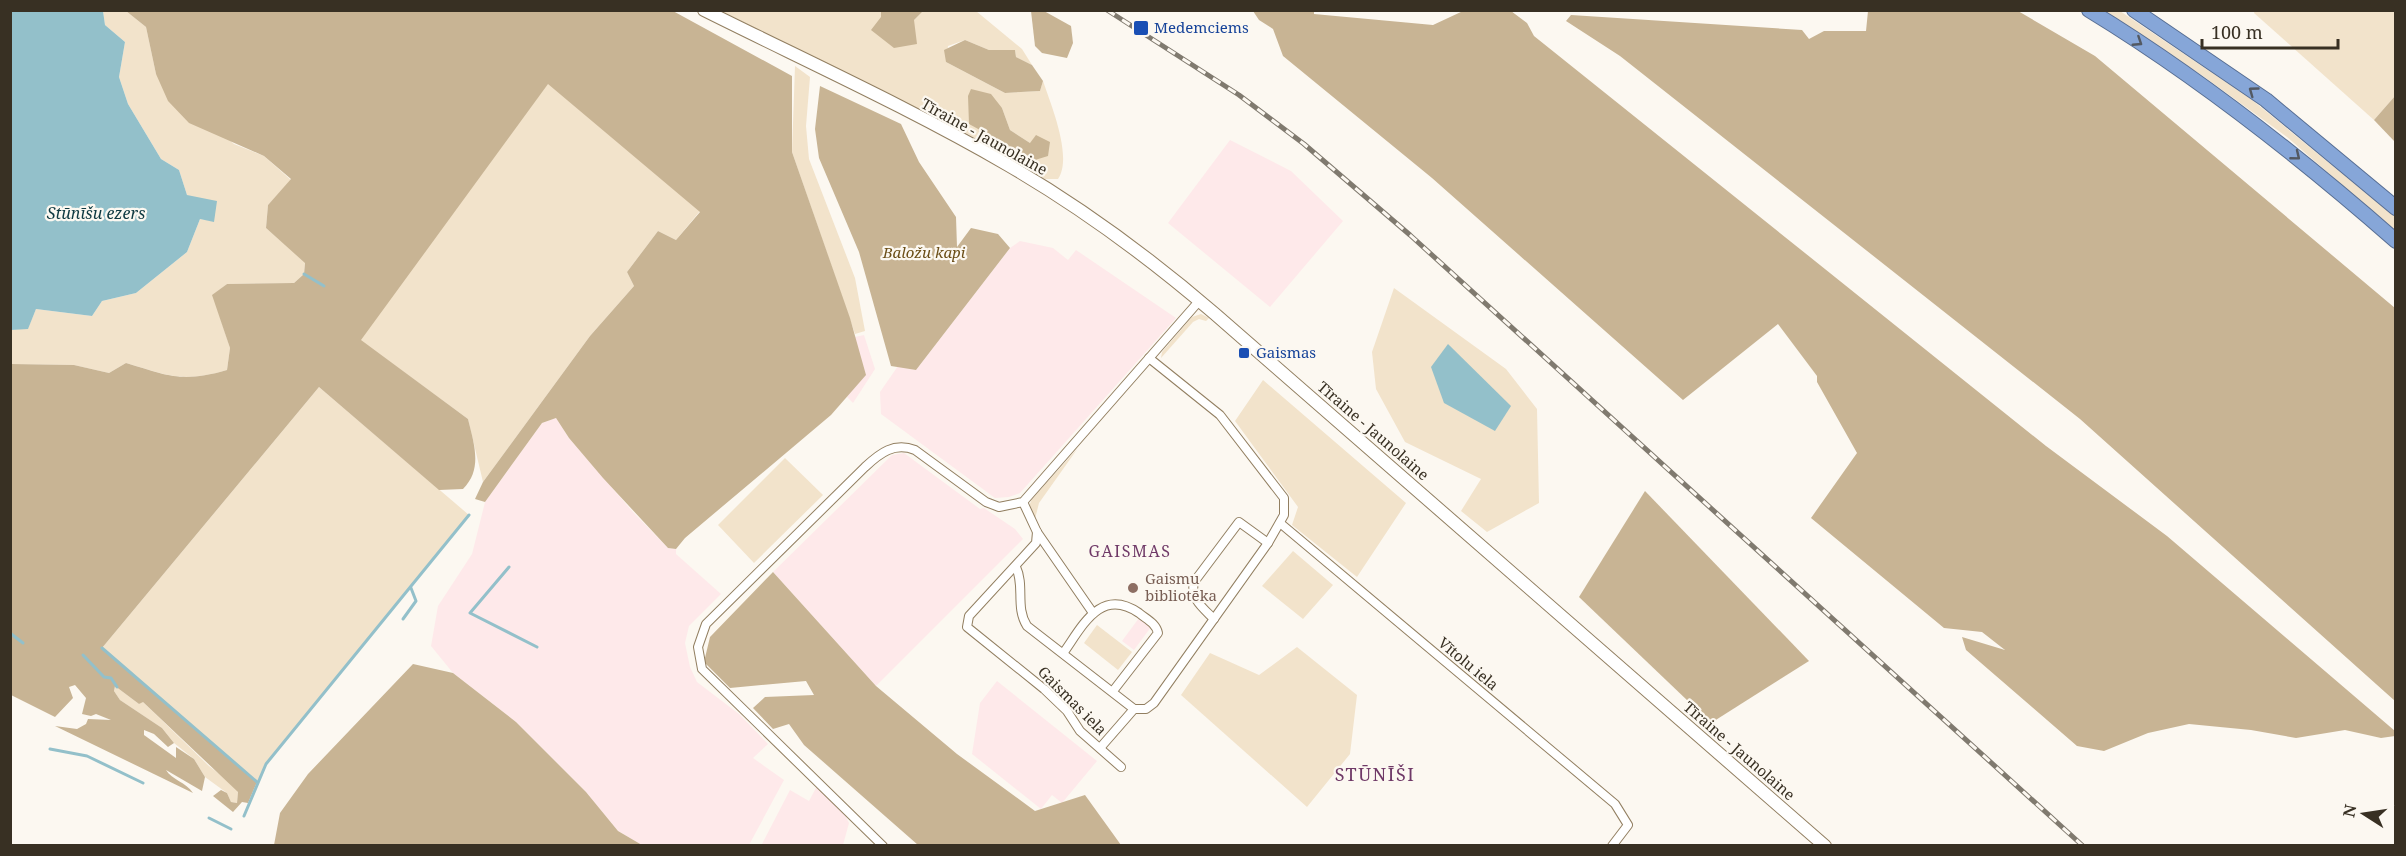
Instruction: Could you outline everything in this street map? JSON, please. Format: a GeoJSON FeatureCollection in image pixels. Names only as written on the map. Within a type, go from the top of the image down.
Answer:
{"type":"FeatureCollection","features":[{"type":"Feature","properties":{"kind":"highway"},"geometry":{"type":"LineString","coordinates":[[2089,10],[2198,82],[2260,127],[2396,241]]}},
{"type":"Feature","properties":{"kind":"highway"},"geometry":{"type":"LineString","coordinates":[[2134,10],[2266,100],[2396,208]]}},
{"type":"Feature","properties":{"kind":"main road","name":"Tīraine - Jaunolaine"},"geometry":{"type":"LineString","coordinates":[[704,10],[889,102],[1010,166],[1118,237],[1200,300],[1825,846]]}},
{"type":"Feature","properties":{"kind":"street"},"geometry":{"type":"LineString","coordinates":[[883,846],[702,669],[698,647],[706,624],[881,453],[895,447],[907,447],[922,454],[986,502],[999,507],[1023,502],[1200,300]]}},
{"type":"Feature","properties":{"kind":"street","name":"Gaismas iela"},"geometry":{"type":"LineString","coordinates":[[1037,532],[1036,543],[969,616],[967,627],[1044,689],[1068,711],[1080,731],[1100,748],[1134,709],[1146,710],[1154,703],[1268,543],[1286,510],[1284,498],[1217,412],[1149,358]]}},
{"type":"Feature","properties":{"kind":"street"},"geometry":{"type":"LineString","coordinates":[[1023,502],[1037,532],[1092,613]]}},
{"type":"Feature","properties":{"kind":"street"},"geometry":{"type":"LineString","coordinates":[[1214,619],[1196,601],[1192,591],[1194,582],[1239,522],[1268,543]]}},
{"type":"Feature","properties":{"kind":"street","name":"Vītolu iela"},"geometry":{"type":"LineString","coordinates":[[1280,523],[1609,798],[1626,818],[1628,825],[1625,832],[1612,846]]}},
{"type":"Feature","properties":{"kind":"street"},"geometry":{"type":"LineString","coordinates":[[1016,567],[1021,585],[1021,617],[1027,626],[1064,652],[1134,709]]}},
{"type":"Feature","properties":{"kind":"street"},"geometry":{"type":"LineString","coordinates":[[1064,652],[1092,613],[1118,603],[1126,605],[1157,628],[1158,633],[1113,691]]}},
{"type":"Feature","properties":{"kind":"street"},"geometry":{"type":"LineString","coordinates":[[1100,748],[1121,767]]}},
{"type":"Feature","properties":{"kind":"shaded area"},"geometry":{"type":"Polygon","coordinates":[[[2255,10],[2395,11],[2395,96],[2374,120],[2254,13],[2255,10]]]}},
{"type":"Feature","properties":{"kind":"shaded area"},"geometry":{"type":"Polygon","coordinates":[[[103,11],[126,11],[146,27],[156,74],[234,144],[264,156],[291,180],[268,205],[266,228],[305,262],[304,274],[294,283],[227,284],[213,295],[230,348],[227,370],[187,377],[165,374],[126,363],[109,373],[74,365],[11,364],[11,330],[28,328],[36,309],[92,316],[102,301],[136,293],[187,252],[200,219],[214,221],[187,195],[179,170],[161,159],[128,104],[119,77],[125,42],[105,25],[103,11]]]}},
{"type":"Feature","properties":{"kind":"shaded area"},"geometry":{"type":"Polygon","coordinates":[[[721,11],[881,11],[881,17],[914,20],[923,11],[976,11],[1022,49],[1032,65],[1016,57],[1015,50],[989,50],[965,40],[948,46],[946,62],[1005,93],[1040,91],[1043,81],[1062,145],[1062,169],[1058,179],[1045,179],[964,132],[721,11]],[[971,89],[1005,142],[1035,160],[1030,143],[1010,130],[1002,108],[971,89]]]}},
{"type":"Feature","properties":{"kind":"shaded area"},"geometry":{"type":"Polygon","coordinates":[[[2102,11],[2120,11],[2251,99],[2394,216],[2395,231],[2287,137],[2203,76],[2102,11]]]}},
{"type":"Feature","properties":{"kind":"shaded area"},"geometry":{"type":"Polygon","coordinates":[[[795,66],[810,77],[806,126],[809,159],[855,278],[865,331],[855,334],[792,152],[795,66]]]}},
{"type":"Feature","properties":{"kind":"shaded area"},"geometry":{"type":"Polygon","coordinates":[[[548,83],[700,211],[676,240],[658,231],[627,272],[634,286],[590,336],[483,482],[468,419],[360,340],[548,83]]]}},
{"type":"Feature","properties":{"kind":"shaded area"},"geometry":{"type":"Polygon","coordinates":[[[1230,140],[1291,171],[1343,221],[1270,307],[1168,223],[1230,140]]]}},
{"type":"Feature","properties":{"kind":"shaded area"},"geometry":{"type":"Polygon","coordinates":[[[1020,241],[1053,248],[1068,260],[1076,250],[1176,318],[1020,493],[995,498],[881,414],[880,392],[898,366],[916,370],[1010,248],[1020,241]]]}},
{"type":"Feature","properties":{"kind":"shaded area"},"geometry":{"type":"Polygon","coordinates":[[[1394,288],[1506,369],[1537,409],[1539,503],[1487,532],[1461,511],[1481,479],[1405,442],[1376,389],[1372,352],[1394,288]]]}},
{"type":"Feature","properties":{"kind":"shaded area"},"geometry":{"type":"Polygon","coordinates":[[[1201,314],[1209,318],[1206,321],[1199,319],[1193,322],[1161,358],[1162,352],[1192,317],[1201,314]]]}},
{"type":"Feature","properties":{"kind":"shaded area"},"geometry":{"type":"Polygon","coordinates":[[[864,335],[875,369],[853,403],[841,391],[850,338],[864,335]]]}},
{"type":"Feature","properties":{"kind":"shaded area"},"geometry":{"type":"Polygon","coordinates":[[[1263,380],[1406,503],[1357,577],[1292,525],[1298,507],[1235,421],[1263,380]]]}},
{"type":"Feature","properties":{"kind":"shaded area"},"geometry":{"type":"Polygon","coordinates":[[[319,387],[469,515],[266,764],[257,782],[102,648],[319,387]]]}},
{"type":"Feature","properties":{"kind":"shaded area"},"geometry":{"type":"Polygon","coordinates":[[[556,418],[569,438],[633,512],[668,548],[676,549],[676,554],[721,594],[689,626],[685,643],[690,667],[697,682],[739,714],[768,744],[753,758],[784,780],[749,845],[642,845],[618,831],[586,792],[516,722],[453,673],[431,646],[438,606],[472,554],[485,502],[542,423],[556,418]]]}},
{"type":"Feature","properties":{"kind":"shaded area"},"geometry":{"type":"Polygon","coordinates":[[[1078,448],[1039,503],[1035,519],[1028,508],[1032,499],[1078,448]]]}},
{"type":"Feature","properties":{"kind":"shaded area"},"geometry":{"type":"Polygon","coordinates":[[[904,453],[980,509],[984,508],[1015,529],[1023,539],[876,686],[773,572],[892,455],[904,453]]]}},
{"type":"Feature","properties":{"kind":"shaded area"},"geometry":{"type":"Polygon","coordinates":[[[785,458],[823,495],[754,563],[718,525],[785,458]]]}},
{"type":"Feature","properties":{"kind":"shaded area"},"geometry":{"type":"Polygon","coordinates":[[[1293,551],[1333,585],[1303,619],[1262,586],[1293,551]]]}},
{"type":"Feature","properties":{"kind":"shaded area"},"geometry":{"type":"Polygon","coordinates":[[[1139,618],[1151,627],[1134,650],[1122,641],[1139,618]]]}},
{"type":"Feature","properties":{"kind":"shaded area"},"geometry":{"type":"Polygon","coordinates":[[[1097,625],[1132,652],[1118,670],[1084,643],[1097,625]]]}},
{"type":"Feature","properties":{"kind":"shaded area"},"geometry":{"type":"Polygon","coordinates":[[[1297,647],[1357,695],[1350,754],[1307,807],[1181,695],[1210,653],[1259,675],[1297,647]]]}},
{"type":"Feature","properties":{"kind":"shaded area"},"geometry":{"type":"Polygon","coordinates":[[[997,681],[1097,761],[1062,803],[1052,795],[1041,809],[972,754],[980,703],[997,681]]]}},
{"type":"Feature","properties":{"kind":"shaded area"},"geometry":{"type":"Polygon","coordinates":[[[115,686],[139,704],[142,701],[209,766],[235,786],[238,792],[237,803],[231,802],[227,793],[205,777],[194,759],[174,743],[162,728],[120,700],[114,691],[115,686]]]}},
{"type":"Feature","properties":{"kind":"shaded area"},"geometry":{"type":"Polygon","coordinates":[[[817,786],[841,808],[849,823],[843,845],[761,846],[790,790],[809,801],[817,786]]]}},
{"type":"Feature","properties":{"kind":"green space"},"geometry":{"type":"Polygon","coordinates":[[[126,11],[673,11],[792,76],[792,152],[850,318],[866,375],[831,415],[685,538],[676,549],[668,548],[603,478],[569,438],[556,418],[542,423],[485,502],[475,499],[483,482],[590,336],[634,286],[627,272],[658,231],[676,240],[700,212],[548,84],[361,340],[468,419],[473,438],[475,465],[463,489],[439,490],[319,387],[102,648],[257,782],[248,803],[242,802],[233,812],[213,796],[221,790],[227,793],[231,802],[237,803],[238,792],[143,702],[139,704],[115,686],[114,691],[120,700],[162,728],[174,743],[168,747],[154,734],[144,730],[144,735],[176,758],[176,747],[194,759],[205,777],[202,791],[166,770],[193,793],[55,726],[77,729],[86,724],[88,719],[111,720],[96,714],[91,716],[82,714],[86,698],[75,685],[69,687],[73,698],[55,717],[11,695],[11,364],[74,365],[109,373],[126,363],[165,374],[187,377],[227,370],[230,348],[212,295],[227,284],[294,283],[304,274],[305,263],[266,228],[268,205],[291,179],[264,156],[189,123],[168,101],[156,74],[146,27],[126,11]]]}},
{"type":"Feature","properties":{"kind":"green space"},"geometry":{"type":"Polygon","coordinates":[[[881,11],[923,11],[914,20],[917,44],[894,48],[871,30],[881,17],[881,11]]]}},
{"type":"Feature","properties":{"kind":"green space"},"geometry":{"type":"Polygon","coordinates":[[[1031,11],[1044,11],[1071,26],[1073,43],[1067,58],[1042,53],[1035,46],[1031,11]]]}},
{"type":"Feature","properties":{"kind":"green space"},"geometry":{"type":"Polygon","coordinates":[[[1253,11],[1314,11],[1314,14],[1433,25],[1463,11],[1511,11],[1527,23],[1534,36],[2046,446],[2167,536],[2395,731],[2395,736],[2381,738],[2345,730],[2296,738],[2251,730],[2189,724],[2148,733],[2104,751],[2077,746],[1966,650],[1962,637],[2005,650],[1982,632],[1944,628],[1811,518],[1857,453],[1817,382],[1817,376],[1778,324],[1683,400],[1432,178],[1283,56],[1273,29],[1259,20],[1253,11]]]}},
{"type":"Feature","properties":{"kind":"green space"},"geometry":{"type":"Polygon","coordinates":[[[1868,11],[2018,11],[2095,56],[2395,308],[2395,701],[2080,419],[1620,56],[1566,21],[1571,15],[1802,30],[1809,39],[1824,31],[1866,31],[1868,11]]]}},
{"type":"Feature","properties":{"kind":"green space"},"geometry":{"type":"Polygon","coordinates":[[[965,40],[989,50],[1015,50],[1016,57],[1032,65],[1043,81],[1040,91],[1005,93],[946,62],[944,50],[965,40]]]}},
{"type":"Feature","properties":{"kind":"green space","name":"Baložu kapi"},"geometry":{"type":"Polygon","coordinates":[[[820,86],[901,124],[919,162],[956,217],[957,247],[971,228],[998,234],[1010,248],[916,370],[891,366],[859,252],[819,158],[815,129],[820,86]]]}},
{"type":"Feature","properties":{"kind":"green space"},"geometry":{"type":"Polygon","coordinates":[[[971,89],[991,94],[1002,108],[1010,130],[1030,143],[1036,135],[1050,142],[1048,156],[1035,160],[969,124],[968,96],[971,89]]]}},
{"type":"Feature","properties":{"kind":"green space"},"geometry":{"type":"Polygon","coordinates":[[[2395,96],[2395,142],[2374,120],[2395,96]]]}},
{"type":"Feature","properties":{"kind":"green space"},"geometry":{"type":"Polygon","coordinates":[[[1645,491],[1809,661],[1711,723],[1579,597],[1645,491]]]}},
{"type":"Feature","properties":{"kind":"green space"},"geometry":{"type":"Polygon","coordinates":[[[773,572],[876,686],[957,754],[1035,811],[1085,795],[1121,845],[918,845],[804,745],[789,724],[773,729],[753,708],[765,697],[814,695],[806,681],[730,688],[704,662],[710,637],[773,572]]]}},
{"type":"Feature","properties":{"kind":"green space"},"geometry":{"type":"Polygon","coordinates":[[[413,664],[453,673],[516,722],[586,792],[618,831],[642,845],[274,845],[280,813],[308,774],[413,664]]]}},
{"type":"Feature","properties":{"kind":"water","name":"Stūnīšu ezers"},"geometry":{"type":"Polygon","coordinates":[[[11,10],[103,11],[105,25],[125,42],[119,77],[128,104],[161,159],[179,170],[187,195],[217,201],[214,222],[200,219],[187,252],[136,293],[102,301],[92,316],[36,309],[28,329],[11,330],[11,10]]]}},
{"type":"Feature","properties":{"kind":"water"},"geometry":{"type":"Polygon","coordinates":[[[1448,344],[1511,406],[1495,431],[1444,403],[1431,367],[1448,344]]]}},
{"type":"Feature","properties":{"kind":"waterway"},"geometry":{"type":"LineString","coordinates":[[304,274],[324,286]]}},
{"type":"Feature","properties":{"kind":"waterway"},"geometry":{"type":"LineString","coordinates":[[244,816],[266,764],[469,515]]}},
{"type":"Feature","properties":{"kind":"waterway"},"geometry":{"type":"LineString","coordinates":[[509,567],[470,613],[537,647]]}},
{"type":"Feature","properties":{"kind":"waterway"},"geometry":{"type":"LineString","coordinates":[[403,619],[416,601],[411,588]]}},
{"type":"Feature","properties":{"kind":"waterway"},"geometry":{"type":"LineString","coordinates":[[10,633],[23,643]]}},
{"type":"Feature","properties":{"kind":"waterway"},"geometry":{"type":"LineString","coordinates":[[102,648],[257,782]]}},
{"type":"Feature","properties":{"kind":"waterway"},"geometry":{"type":"LineString","coordinates":[[83,655],[104,677],[111,678],[117,687]]}},
{"type":"Feature","properties":{"kind":"waterway"},"geometry":{"type":"LineString","coordinates":[[50,749],[87,756],[143,783]]}},
{"type":"Feature","properties":{"kind":"waterway"},"geometry":{"type":"LineString","coordinates":[[209,818],[231,829]]}},
{"type":"Feature","properties":{"kind":"railway"},"geometry":{"type":"LineString","coordinates":[[1107,10],[1239,95],[1304,144],[1410,235],[2083,846]]}},
{"type":"Feature","properties":{"kind":"place","name":"Medemciems"},"geometry":{"type":"Point","coordinates":[1141,28]}},
{"type":"Feature","properties":{"kind":"place","name":"Gaismas"},"geometry":{"type":"Point","coordinates":[1244,353]}},
{"type":"Feature","properties":{"kind":"place","name":"Gaismu bibliotēka"},"geometry":{"type":"Point","coordinates":[1133,588]}},
{"type":"Feature","properties":{"kind":"district","name":"GAISMAS"},"geometry":{"type":"Point","coordinates":[1130,551]}},
{"type":"Feature","properties":{"kind":"district","name":"STŪNĪŠI"},"geometry":{"type":"Point","coordinates":[1375,775]}}]}
